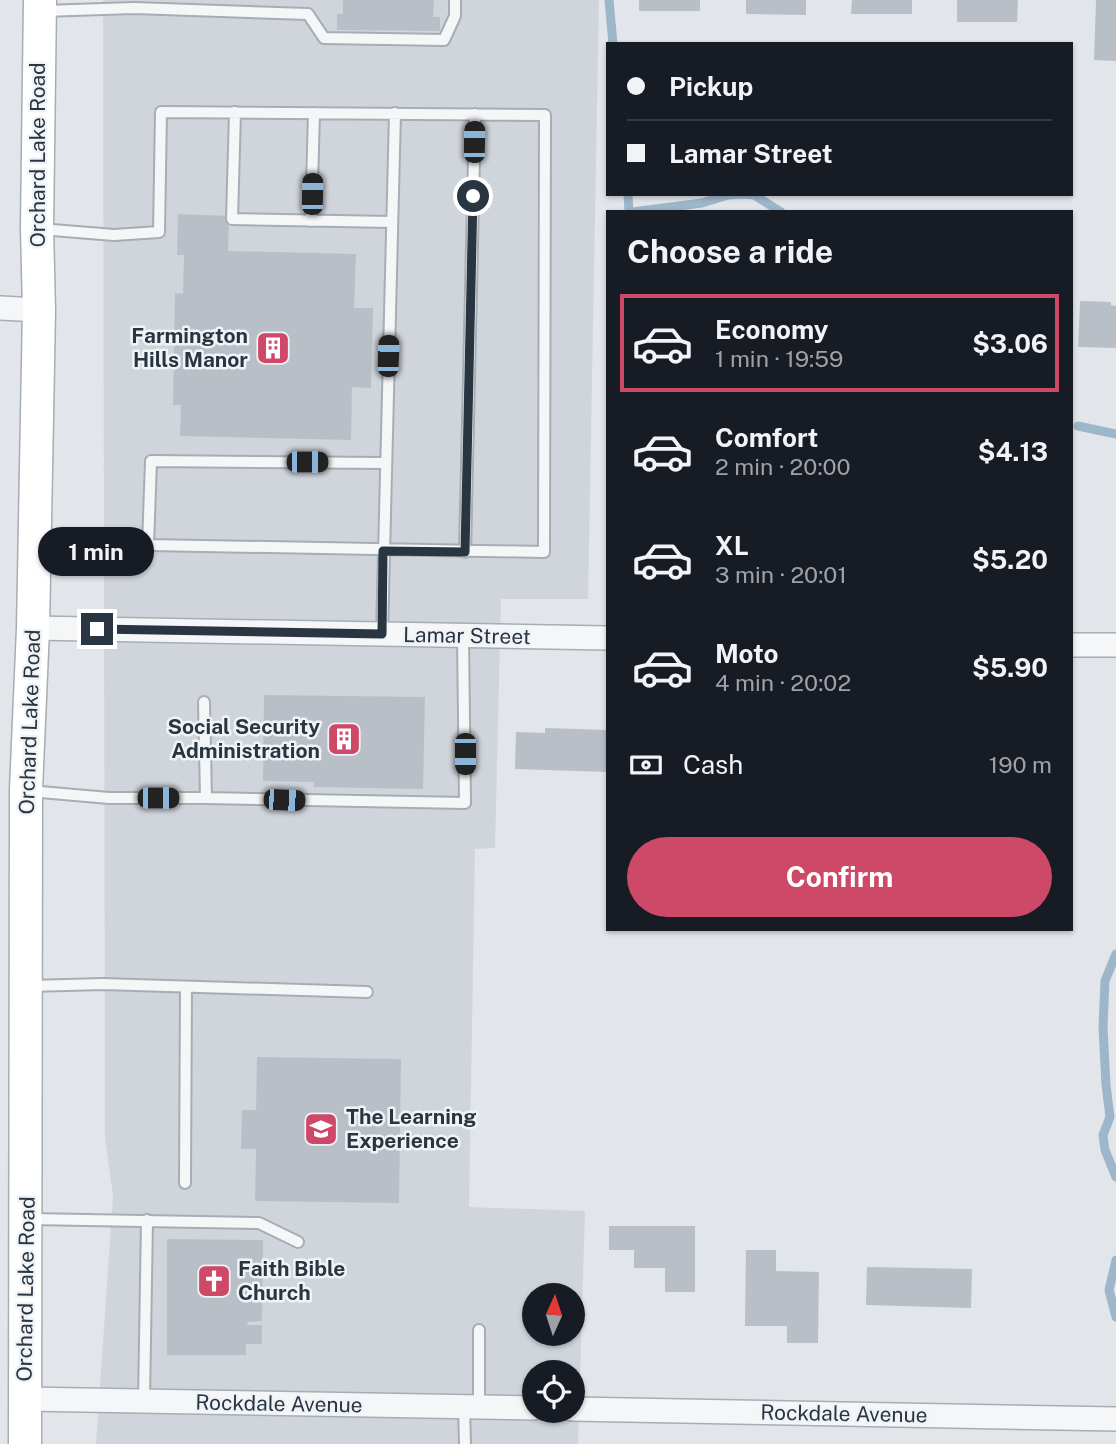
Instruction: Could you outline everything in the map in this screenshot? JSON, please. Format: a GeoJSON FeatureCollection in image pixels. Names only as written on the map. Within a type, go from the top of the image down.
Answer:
{"type":"FeatureCollection","features":[{"type":"Feature","properties":{"kind":"main road","name":"Orchard Lake Road"},"geometry":{"type":"LineString","coordinates":[[25,1444],[26,790],[33,628],[39,310],[37,228],[40,5]]}},
{"type":"Feature","properties":{"kind":"street"},"geometry":{"type":"LineString","coordinates":[[0,308],[39,310]]}},
{"type":"Feature","properties":{"kind":"street","name":"Lamar Street"},"geometry":{"type":"LineString","coordinates":[[33,628],[606,638]]}},
{"type":"Feature","properties":{"kind":"street"},"geometry":{"type":"LineString","coordinates":[[1073,645],[1116,645]]}},
{"type":"Feature","properties":{"kind":"street","name":"Rockdale Avenue"},"geometry":{"type":"LineString","coordinates":[[25,1399],[522,1408]]}},
{"type":"Feature","properties":{"kind":"street","name":"Rockdale Avenue"},"geometry":{"type":"LineString","coordinates":[[585,1409],[1116,1419]]}},
{"type":"Feature","properties":{"kind":"lane"},"geometry":{"type":"LineString","coordinates":[[309,0],[308,14],[324,38],[444,40],[455,16],[455,0]]}},
{"type":"Feature","properties":{"kind":"lane"},"geometry":{"type":"LineString","coordinates":[[40,5],[134,4],[308,14]]}},
{"type":"Feature","properties":{"kind":"lane"},"geometry":{"type":"LineString","coordinates":[[37,228],[114,235],[159,232],[161,112],[545,115],[544,552],[148,545],[151,461],[384,463]]}},
{"type":"Feature","properties":{"kind":"lane"},"geometry":{"type":"LineString","coordinates":[[235,112],[232,219],[392,222]]}},
{"type":"Feature","properties":{"kind":"lane"},"geometry":{"type":"LineString","coordinates":[[311,221],[314,113]]}},
{"type":"Feature","properties":{"kind":"lane"},"geometry":{"type":"LineString","coordinates":[[382,634],[384,463],[395,113]]}},
{"type":"Feature","properties":{"kind":"lane"},"geometry":{"type":"LineString","coordinates":[[465,552],[475,114]]}},
{"type":"Feature","properties":{"kind":"lane"},"geometry":{"type":"LineString","coordinates":[[26,790],[109,798],[465,803],[463,636]]}},
{"type":"Feature","properties":{"kind":"lane"},"geometry":{"type":"LineString","coordinates":[[204,702],[206,798]]}},
{"type":"Feature","properties":{"kind":"lane"},"geometry":{"type":"LineString","coordinates":[[26,986],[103,984],[367,992]]}},
{"type":"Feature","properties":{"kind":"lane"},"geometry":{"type":"LineString","coordinates":[[185,1183],[186,987]]}},
{"type":"Feature","properties":{"kind":"lane"},"geometry":{"type":"LineString","coordinates":[[27,1219],[259,1223],[298,1242]]}},
{"type":"Feature","properties":{"kind":"lane"},"geometry":{"type":"LineString","coordinates":[[144,1401],[147,1220]]}},
{"type":"Feature","properties":{"kind":"lane"},"geometry":{"type":"LineString","coordinates":[[465,1444],[479,1330]]}},
{"type":"Feature","properties":{"kind":"shaded area"},"geometry":{"type":"Polygon","coordinates":[[[103,0],[599,0],[588,599],[501,599],[495,848],[475,849],[469,1207],[585,1211],[583,1283],[522,1283],[522,1346],[581,1346],[581,1360],[522,1360],[522,1423],[579,1423],[578,1444],[96,1444],[113,1196],[105,1138],[103,0]]]}},
{"type":"Feature","properties":{"kind":"building"},"geometry":{"type":"Polygon","coordinates":[[[343,0],[434,0],[433,17],[440,17],[440,31],[337,30],[337,14],[343,14],[343,0]]]}},
{"type":"Feature","properties":{"kind":"building"},"geometry":{"type":"Polygon","coordinates":[[[639,0],[700,0],[700,11],[639,11],[639,0]]]}},
{"type":"Feature","properties":{"kind":"building"},"geometry":{"type":"Polygon","coordinates":[[[746,0],[806,0],[806,15],[746,14],[746,0]]]}},
{"type":"Feature","properties":{"kind":"building"},"geometry":{"type":"Polygon","coordinates":[[[852,0],[912,0],[912,14],[851,14],[852,0]]]}},
{"type":"Feature","properties":{"kind":"building"},"geometry":{"type":"Polygon","coordinates":[[[957,0],[1018,0],[1017,22],[957,22],[957,0]]]}},
{"type":"Feature","properties":{"kind":"building"},"geometry":{"type":"Polygon","coordinates":[[[1096,0],[1116,0],[1116,61],[1094,60],[1096,0]]]}},
{"type":"Feature","properties":{"kind":"building","name":"Farmington Hills Manor"},"geometry":{"type":"Polygon","coordinates":[[[178,214],[229,216],[228,251],[356,254],[354,308],[373,308],[371,388],[352,387],[351,440],[180,436],[181,405],[173,405],[175,293],[183,294],[184,255],[177,255],[178,214]]]}},
{"type":"Feature","properties":{"kind":"building"},"geometry":{"type":"Polygon","coordinates":[[[1080,301],[1111,302],[1111,305],[1116,306],[1116,348],[1078,347],[1080,301]]]}},
{"type":"Feature","properties":{"kind":"building","name":"Social Security Administration"},"geometry":{"type":"Polygon","coordinates":[[[264,695],[425,697],[423,789],[314,787],[314,782],[263,781],[264,695]]]}},
{"type":"Feature","properties":{"kind":"building"},"geometry":{"type":"Polygon","coordinates":[[[545,728],[606,730],[606,772],[515,769],[516,732],[545,733],[545,728]]]}},
{"type":"Feature","properties":{"kind":"building","name":"The Learning Experience"},"geometry":{"type":"Polygon","coordinates":[[[257,1057],[401,1059],[399,1203],[255,1201],[256,1149],[241,1149],[242,1110],[256,1110],[257,1057]]]}},
{"type":"Feature","properties":{"kind":"building"},"geometry":{"type":"Polygon","coordinates":[[[609,1226],[695,1226],[695,1292],[665,1292],[665,1268],[634,1268],[634,1250],[609,1250],[609,1226]]]}},
{"type":"Feature","properties":{"kind":"building","name":"Faith Bible Church"},"geometry":{"type":"Polygon","coordinates":[[[167,1239],[263,1240],[262,1321],[248,1322],[247,1325],[262,1325],[262,1344],[246,1344],[246,1355],[167,1355],[167,1239]]]}},
{"type":"Feature","properties":{"kind":"building"},"geometry":{"type":"Polygon","coordinates":[[[746,1250],[776,1250],[776,1271],[819,1272],[818,1343],[787,1343],[787,1326],[745,1326],[746,1250]]]}},
{"type":"Feature","properties":{"kind":"building"},"geometry":{"type":"Polygon","coordinates":[[[867,1267],[972,1269],[971,1308],[866,1305],[867,1267]]]}},
{"type":"Feature","properties":{"kind":"waterway"},"geometry":{"type":"LineString","coordinates":[[609,0],[613,42]]}},
{"type":"Feature","properties":{"kind":"waterway"},"geometry":{"type":"LineString","coordinates":[[628,196],[629,210]]}},
{"type":"Feature","properties":{"kind":"waterway"},"geometry":{"type":"LineString","coordinates":[[648,210],[702,203],[725,196]]}},
{"type":"Feature","properties":{"kind":"waterway"},"geometry":{"type":"LineString","coordinates":[[756,196],[778,210]]}},
{"type":"Feature","properties":{"kind":"waterway"},"geometry":{"type":"LineString","coordinates":[[1078,426],[1116,434]]}},
{"type":"Feature","properties":{"kind":"waterway"},"geometry":{"type":"LineString","coordinates":[[1116,954],[1105,981],[1103,1027],[1110,1117],[1103,1135],[1105,1150],[1116,1177]]}},
{"type":"Feature","properties":{"kind":"waterway"},"geometry":{"type":"LineString","coordinates":[[1116,1260],[1109,1290],[1116,1317]]}},
{"type":"Feature","properties":{"kind":"place","name":"Farmington Hills Manor"},"geometry":{"type":"Point","coordinates":[273,348]}},
{"type":"Feature","properties":{"kind":"place","name":"Social Security Administration"},"geometry":{"type":"Point","coordinates":[344,739]}},
{"type":"Feature","properties":{"kind":"place","name":"The Learning Experience"},"geometry":{"type":"Point","coordinates":[321,1129]}},
{"type":"Feature","properties":{"kind":"place","name":"Faith Bible Church"},"geometry":{"type":"Point","coordinates":[214,1281]}},
{"type":"Feature","properties":{"kind":"route"},"geometry":{"type":"LineString","coordinates":[[97,629],[382,634],[383,551],[465,552],[473,196]]}}]}
